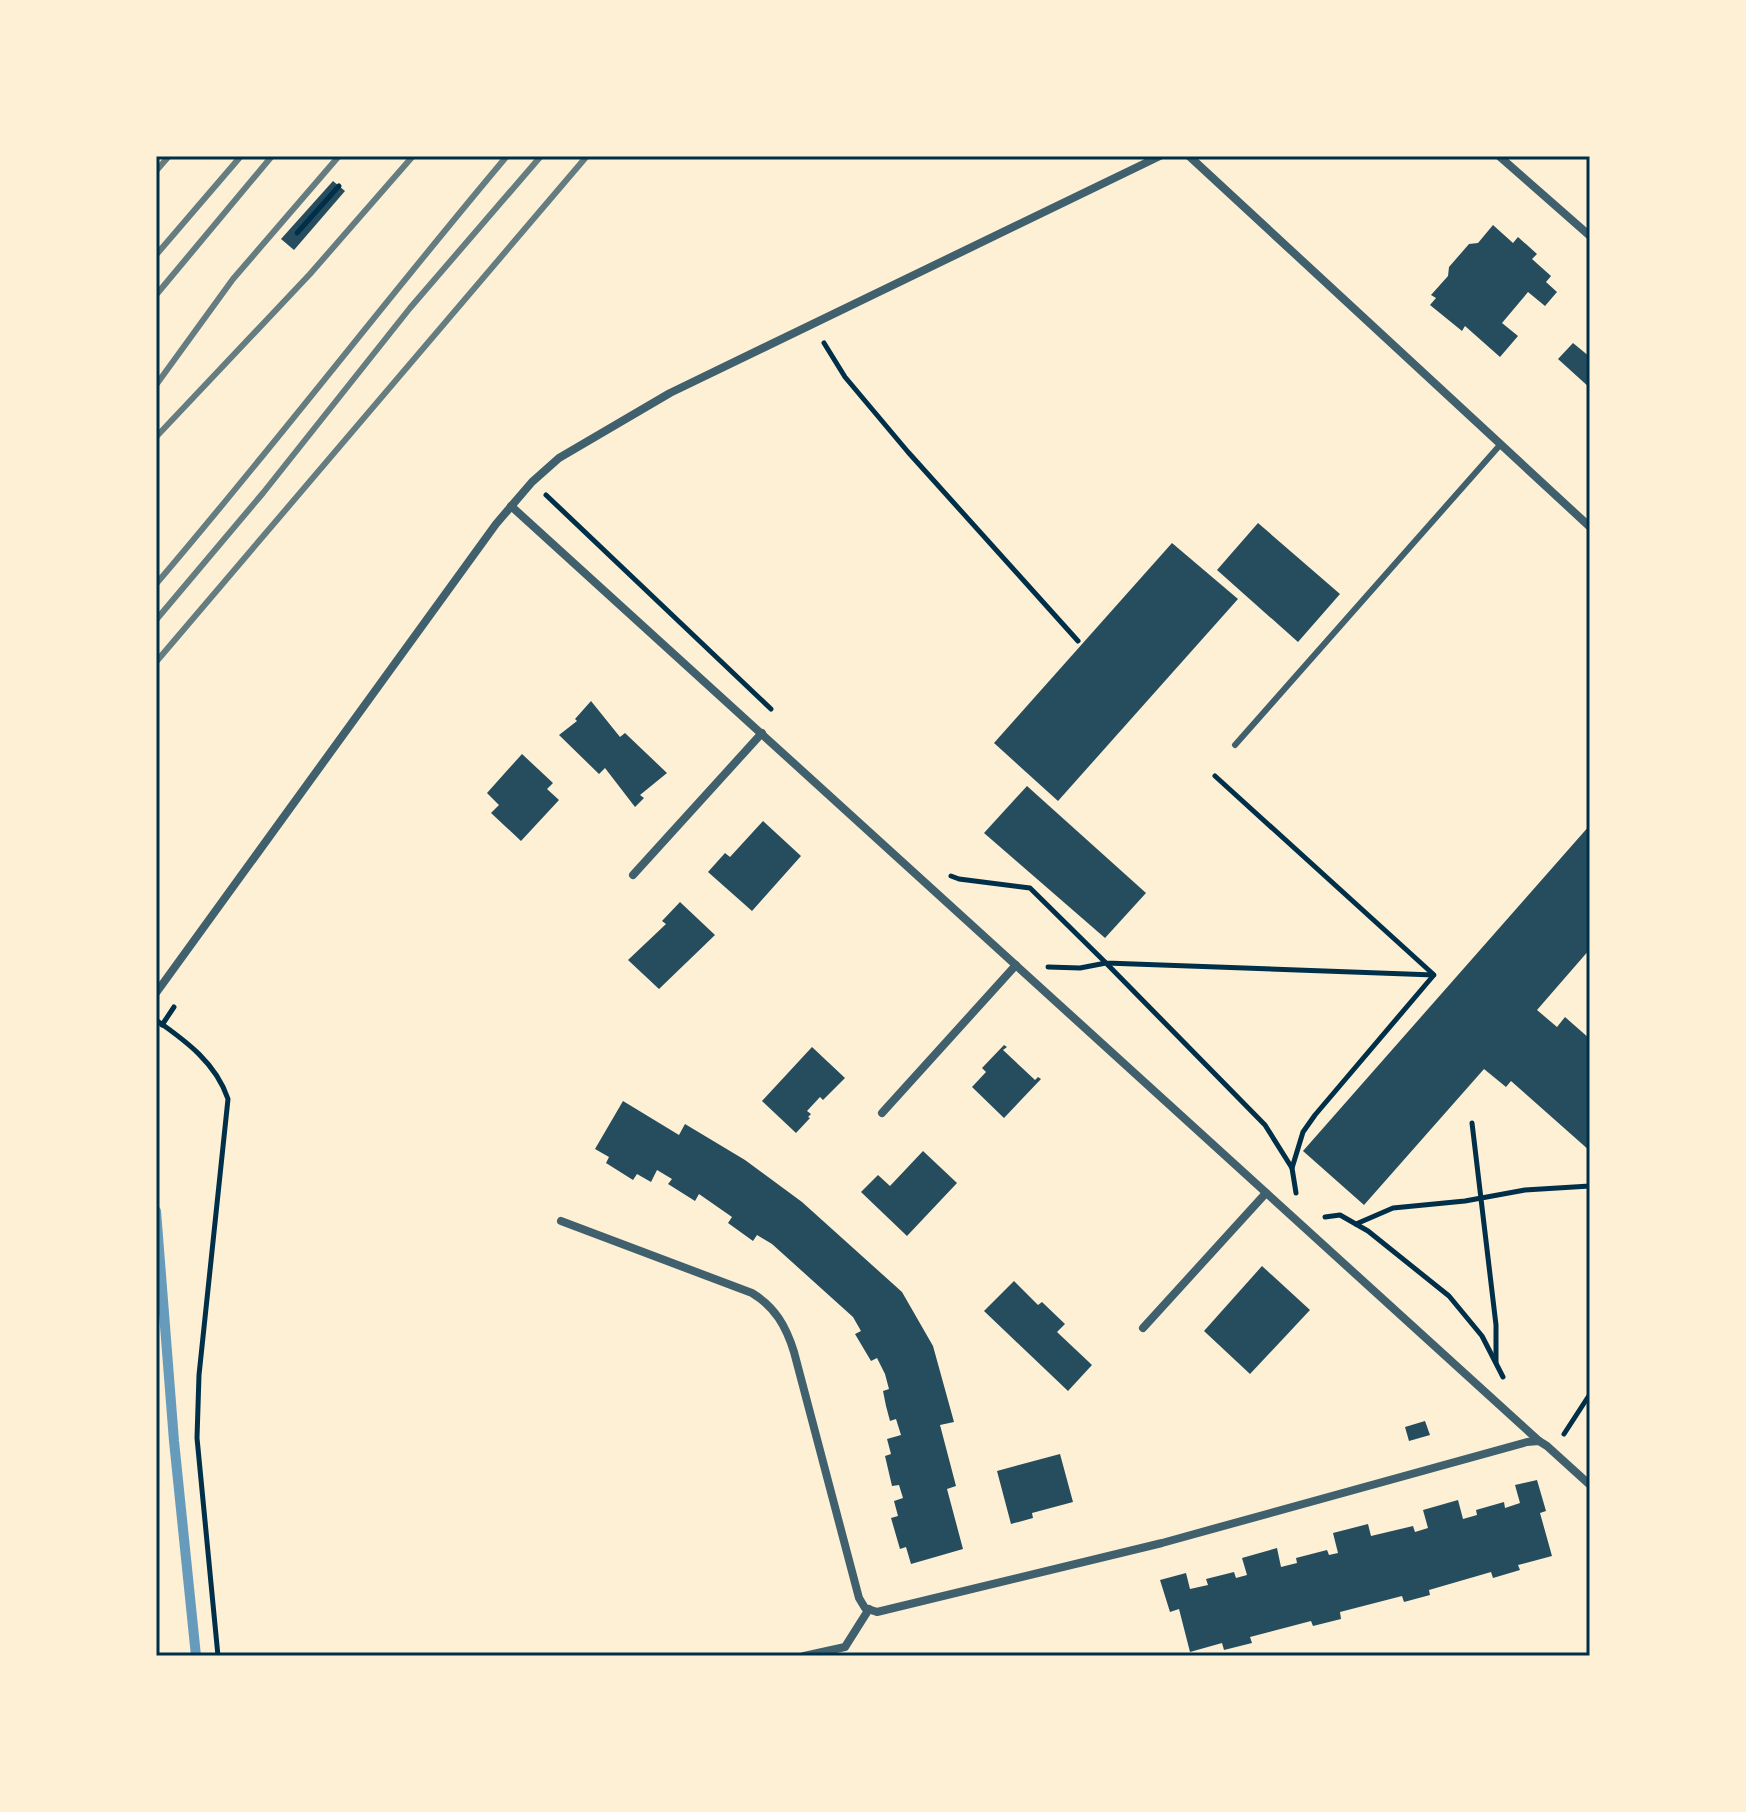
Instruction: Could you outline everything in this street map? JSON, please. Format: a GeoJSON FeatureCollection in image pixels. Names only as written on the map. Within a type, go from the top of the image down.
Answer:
{"type":"FeatureCollection","features":[{"type":"Feature","properties":{"kind":"street"},"geometry":{"type":"LineString","coordinates":[[156,993],[511,506],[559,458],[670,393],[1160,156]]}},
{"type":"Feature","properties":{"kind":"street"},"geometry":{"type":"LineString","coordinates":[[1189,156],[1590,527]]}},
{"type":"Feature","properties":{"kind":"street"},"geometry":{"type":"LineString","coordinates":[[1499,156],[1590,236]]}},
{"type":"Feature","properties":{"kind":"street"},"geometry":{"type":"LineString","coordinates":[[511,506],[1590,1485]]}},
{"type":"Feature","properties":{"kind":"street"},"geometry":{"type":"LineString","coordinates":[[633,875],[762,733]]}},
{"type":"Feature","properties":{"kind":"street"},"geometry":{"type":"LineString","coordinates":[[882,1113],[1016,965]]}},
{"type":"Feature","properties":{"kind":"street"},"geometry":{"type":"LineString","coordinates":[[1143,1328],[1266,1193]]}},
{"type":"Feature","properties":{"kind":"street"},"geometry":{"type":"LineString","coordinates":[[561,1221],[752,1293],[776,1313],[787,1330],[794,1352],[859,1598],[869,1609],[877,1612],[1147,1546],[1539,1441]]}},
{"type":"Feature","properties":{"kind":"street"},"geometry":{"type":"LineString","coordinates":[[804,1656],[845,1647],[869,1609]]}},
{"type":"Feature","properties":{"kind":"lane"},"geometry":{"type":"LineString","coordinates":[[1235,745],[1500,445]]}},
{"type":"Feature","properties":{"kind":"path"},"geometry":{"type":"LineString","coordinates":[[297,233],[339,186]]}},
{"type":"Feature","properties":{"kind":"path"},"geometry":{"type":"LineString","coordinates":[[814,348],[835,337]]}},
{"type":"Feature","properties":{"kind":"path"},"geometry":{"type":"LineString","coordinates":[[824,343],[845,377],[908,452],[1078,641]]}},
{"type":"Feature","properties":{"kind":"path"},"geometry":{"type":"LineString","coordinates":[[525,520],[555,485]]}},
{"type":"Feature","properties":{"kind":"path"},"geometry":{"type":"LineString","coordinates":[[546,495],[778,716]]}},
{"type":"Feature","properties":{"kind":"path"},"geometry":{"type":"LineString","coordinates":[[1215,776],[1434,975]]}},
{"type":"Feature","properties":{"kind":"path"},"geometry":{"type":"LineString","coordinates":[[941,866],[959,879],[1030,888],[1265,1125],[1296,1177],[1296,1195],[1300,1205]]}},
{"type":"Feature","properties":{"kind":"path"},"geometry":{"type":"LineString","coordinates":[[1016,965],[1080,968],[1106,963],[1434,975]]}},
{"type":"Feature","properties":{"kind":"path"},"geometry":{"type":"LineString","coordinates":[[1292,1168],[1303,1132],[1315,1115],[1434,975]]}},
{"type":"Feature","properties":{"kind":"path"},"geometry":{"type":"LineString","coordinates":[[180,1000],[159,1022],[211,1067],[222,1082],[228,1099],[199,1375],[197,1438],[218,1656]]}},
{"type":"Feature","properties":{"kind":"path"},"geometry":{"type":"LineString","coordinates":[[1472,1123],[1496,1325],[1496,1363]]}},
{"type":"Feature","properties":{"kind":"path"},"geometry":{"type":"LineString","coordinates":[[1356,1224],[1393,1208],[1525,1190],[1590,1186]]}},
{"type":"Feature","properties":{"kind":"path"},"geometry":{"type":"LineString","coordinates":[[1318,1218],[1340,1215],[1356,1224],[1449,1296],[1482,1336],[1508,1387]]}},
{"type":"Feature","properties":{"kind":"path"},"geometry":{"type":"LineString","coordinates":[[1553,1452],[1590,1394]]}},
{"type":"Feature","properties":{"kind":"building"},"geometry":{"type":"Polygon","coordinates":[[[333,181],[345,191],[294,250],[281,239],[333,181]]]}},
{"type":"Feature","properties":{"kind":"building"},"geometry":{"type":"Polygon","coordinates":[[[1493,225],[1513,243],[1518,237],[1537,254],[1532,259],[1551,276],[1546,282],[1557,292],[1545,306],[1528,292],[1502,323],[1518,336],[1500,357],[1465,326],[1462,331],[1430,305],[1436,298],[1431,295],[1448,276],[1449,267],[1469,244],[1478,243],[1493,225]]]}},
{"type":"Feature","properties":{"kind":"building"},"geometry":{"type":"Polygon","coordinates":[[[1573,343],[1590,357],[1590,388],[1558,359],[1573,343]]]}},
{"type":"Feature","properties":{"kind":"building"},"geometry":{"type":"Polygon","coordinates":[[[1258,523],[1340,594],[1298,642],[1217,570],[1258,523]]]}},
{"type":"Feature","properties":{"kind":"building"},"geometry":{"type":"Polygon","coordinates":[[[1172,543],[1238,599],[1058,801],[994,743],[1172,543]]]}},
{"type":"Feature","properties":{"kind":"building"},"geometry":{"type":"Polygon","coordinates":[[[591,701],[620,737],[625,733],[667,773],[640,795],[644,798],[635,807],[605,768],[599,774],[559,735],[577,721],[575,719],[591,701]]]}},
{"type":"Feature","properties":{"kind":"building"},"geometry":{"type":"Polygon","coordinates":[[[522,754],[553,783],[547,789],[559,800],[521,841],[491,813],[499,805],[487,793],[522,754]]]}},
{"type":"Feature","properties":{"kind":"building"},"geometry":{"type":"Polygon","coordinates":[[[1027,786],[1146,893],[1105,938],[984,833],[1027,786]]]}},
{"type":"Feature","properties":{"kind":"building"},"geometry":{"type":"Polygon","coordinates":[[[763,821],[801,856],[752,911],[708,872],[725,853],[730,857],[763,821]]]}},
{"type":"Feature","properties":{"kind":"building"},"geometry":{"type":"Polygon","coordinates":[[[1590,825],[1590,949],[1537,1010],[1557,1027],[1565,1017],[1590,1039],[1590,1151],[1511,1081],[1506,1087],[1484,1069],[1364,1205],[1303,1151],[1590,825]]]}},
{"type":"Feature","properties":{"kind":"building"},"geometry":{"type":"Polygon","coordinates":[[[680,902],[715,935],[659,989],[628,960],[666,924],[662,921],[680,902]]]}},
{"type":"Feature","properties":{"kind":"building"},"geometry":{"type":"Polygon","coordinates":[[[1004,1045],[1007,1047],[1003,1050],[1035,1080],[1038,1077],[1041,1079],[1004,1118],[972,1087],[986,1072],[982,1068],[1004,1045]]]}},
{"type":"Feature","properties":{"kind":"building"},"geometry":{"type":"Polygon","coordinates":[[[812,1047],[845,1078],[807,1111],[811,1114],[810,1118],[796,1133],[762,1101],[812,1047]]]}},
{"type":"Feature","properties":{"kind":"building"},"geometry":{"type":"Polygon","coordinates":[[[623,1101],[679,1135],[685,1124],[745,1160],[802,1202],[902,1292],[933,1346],[954,1422],[940,1425],[956,1486],[947,1489],[963,1549],[911,1564],[906,1547],[900,1549],[891,1518],[898,1516],[894,1501],[903,1498],[899,1485],[892,1486],[885,1456],[891,1454],[887,1439],[901,1435],[896,1419],[890,1421],[886,1406],[883,1391],[889,1389],[885,1374],[877,1358],[871,1361],[855,1334],[861,1331],[853,1317],[772,1244],[757,1235],[753,1241],[728,1223],[732,1217],[699,1194],[695,1201],[668,1184],[672,1179],[657,1170],[651,1182],[637,1174],[633,1180],[606,1163],[609,1157],[595,1149],[623,1101]]]}},
{"type":"Feature","properties":{"kind":"building"},"geometry":{"type":"Polygon","coordinates":[[[923,1151],[957,1183],[907,1236],[861,1192],[878,1175],[890,1186],[923,1151]]]}},
{"type":"Feature","properties":{"kind":"building"},"geometry":{"type":"Polygon","coordinates":[[[1262,1266],[1310,1310],[1250,1374],[1204,1331],[1262,1266]]]}},
{"type":"Feature","properties":{"kind":"building"},"geometry":{"type":"Polygon","coordinates":[[[1014,1281],[1038,1305],[1042,1302],[1065,1324],[1057,1332],[1092,1365],[1068,1391],[984,1311],[1014,1281]]]}},
{"type":"Feature","properties":{"kind":"building"},"geometry":{"type":"Polygon","coordinates":[[[1425,1421],[1430,1435],[1409,1441],[1405,1427],[1425,1421]]]}},
{"type":"Feature","properties":{"kind":"building"},"geometry":{"type":"Polygon","coordinates":[[[1060,1454],[1073,1502],[1032,1513],[1033,1518],[1011,1524],[997,1471],[1060,1454]]]}},
{"type":"Feature","properties":{"kind":"building"},"geometry":{"type":"Polygon","coordinates":[[[1537,1480],[1546,1511],[1540,1513],[1552,1556],[1518,1565],[1520,1570],[1493,1578],[1491,1572],[1429,1590],[1430,1595],[1404,1602],[1402,1596],[1340,1612],[1341,1619],[1313,1626],[1311,1621],[1250,1637],[1252,1643],[1224,1650],[1222,1643],[1190,1652],[1179,1609],[1170,1612],[1160,1580],[1186,1573],[1190,1589],[1208,1585],[1206,1579],[1234,1572],[1236,1578],[1247,1575],[1242,1558],[1277,1548],[1281,1567],[1297,1563],[1296,1558],[1327,1550],[1329,1555],[1338,1553],[1333,1533],[1368,1524],[1371,1536],[1413,1526],[1415,1532],[1428,1528],[1423,1510],[1458,1500],[1463,1519],[1477,1515],[1476,1510],[1504,1502],[1505,1508],[1520,1503],[1515,1485],[1537,1480]]]}},
{"type":"Feature","properties":{"kind":"waterway"},"geometry":{"type":"LineString","coordinates":[[156,1211],[174,1441],[196,1656]]}},
{"type":"Feature","properties":{"kind":"railway"},"geometry":{"type":"LineString","coordinates":[[156,171],[169,156]]}},
{"type":"Feature","properties":{"kind":"railway"},"geometry":{"type":"LineString","coordinates":[[156,255],[241,156]]}},
{"type":"Feature","properties":{"kind":"railway"},"geometry":{"type":"LineString","coordinates":[[156,295],[272,156]]}},
{"type":"Feature","properties":{"kind":"railway"},"geometry":{"type":"LineString","coordinates":[[156,385],[233,279],[339,156]]}},
{"type":"Feature","properties":{"kind":"railway"},"geometry":{"type":"LineString","coordinates":[[156,437],[310,274],[413,156]]}},
{"type":"Feature","properties":{"kind":"railway"},"geometry":{"type":"LineString","coordinates":[[156,584],[507,156]]}},
{"type":"Feature","properties":{"kind":"railway"},"geometry":{"type":"LineString","coordinates":[[156,620],[263,493],[410,308],[541,156]]}},
{"type":"Feature","properties":{"kind":"railway"},"geometry":{"type":"LineString","coordinates":[[156,662],[587,156]]}}]}
